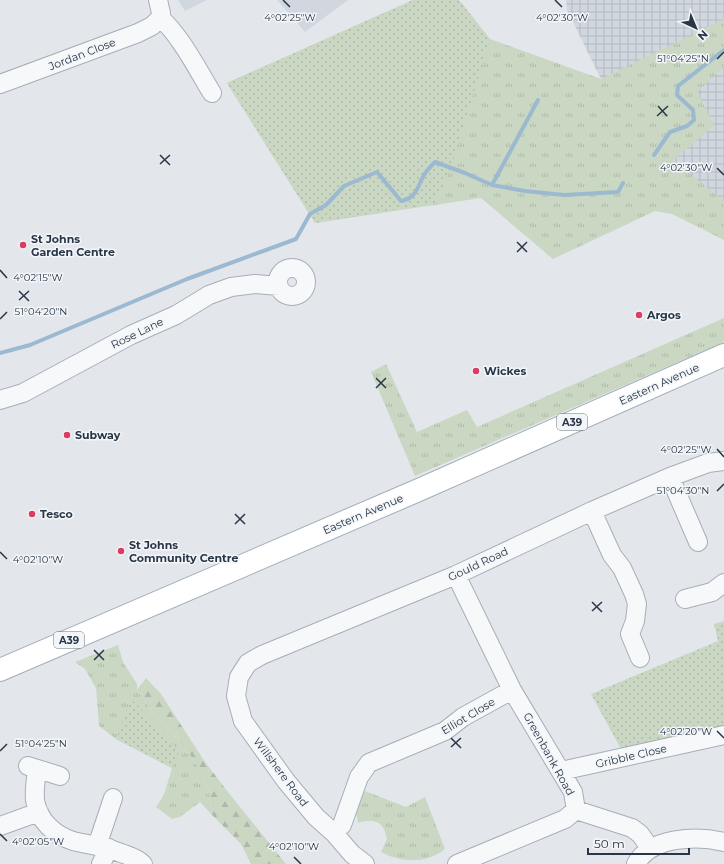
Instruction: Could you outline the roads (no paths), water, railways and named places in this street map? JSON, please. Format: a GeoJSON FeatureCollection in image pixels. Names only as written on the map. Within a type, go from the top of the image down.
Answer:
{"type":"FeatureCollection","features":[{"type":"Feature","properties":{"kind":"main road","name":"Eastern Avenue"},"geometry":{"type":"LineString","coordinates":[[0,670],[427,486],[724,355]]}},
{"type":"Feature","properties":{"kind":"street"},"geometry":{"type":"LineString","coordinates":[[158,0],[161,13],[160,18],[167,23],[183,46],[212,93]]}},
{"type":"Feature","properties":{"kind":"street","name":"Jordan Close"},"geometry":{"type":"LineString","coordinates":[[0,84],[138,33],[152,26],[160,18]]}},
{"type":"Feature","properties":{"kind":"street","name":"Rose Lane"},"geometry":{"type":"LineString","coordinates":[[0,400],[23,393],[131,335],[176,315],[209,295],[231,287],[255,284],[278,286]]}},
{"type":"Feature","properties":{"kind":"street","name":"Gould Road"},"geometry":{"type":"LineString","coordinates":[[239,677],[248,663],[262,655],[456,575],[592,511],[670,477],[708,463],[724,461]]}},
{"type":"Feature","properties":{"kind":"street"},"geometry":{"type":"LineString","coordinates":[[670,477],[698,542]]}},
{"type":"Feature","properties":{"kind":"street"},"geometry":{"type":"LineString","coordinates":[[592,511],[607,561],[622,568],[634,594],[637,604],[635,621],[630,634],[640,658]]}},
{"type":"Feature","properties":{"kind":"street","name":"Greenbank Road"},"geometry":{"type":"LineString","coordinates":[[456,575],[512,690],[573,792],[576,810],[632,828],[640,834],[650,848]]}},
{"type":"Feature","properties":{"kind":"street"},"geometry":{"type":"LineString","coordinates":[[685,599],[712,592],[724,583]]}},
{"type":"Feature","properties":{"kind":"street","name":"Willshere Road"},"geometry":{"type":"LineString","coordinates":[[239,677],[236,696],[243,721],[286,781],[316,817],[334,833],[353,861]]}},
{"type":"Feature","properties":{"kind":"street","name":"Elliot Close"},"geometry":{"type":"LineString","coordinates":[[334,833],[342,825],[359,777],[369,763],[445,731],[463,718],[512,690]]}},
{"type":"Feature","properties":{"kind":"street","name":"Gribble Close"},"geometry":{"type":"LineString","coordinates":[[561,771],[724,735]]}},
{"type":"Feature","properties":{"kind":"street"},"geometry":{"type":"LineString","coordinates":[[60,776],[32,767],[36,800],[39,812],[45,824],[58,834],[72,840],[102,852],[139,860],[143,864]]}},
{"type":"Feature","properties":{"kind":"street"},"geometry":{"type":"LineString","coordinates":[[102,852],[113,798]]}},
{"type":"Feature","properties":{"kind":"street"},"geometry":{"type":"LineString","coordinates":[[457,864],[565,819],[576,810]]}},
{"type":"Feature","properties":{"kind":"street"},"geometry":{"type":"LineString","coordinates":[[0,826],[39,812]]}},
{"type":"Feature","properties":{"kind":"street"},"geometry":{"type":"LineString","coordinates":[[636,864],[640,857],[650,848],[668,841],[693,839],[724,842]]}},
{"type":"Feature","properties":{"kind":"waterway"},"geometry":{"type":"LineString","coordinates":[[654,155],[670,132],[687,126],[694,120],[693,110],[677,95],[678,86],[724,50]]}},
{"type":"Feature","properties":{"kind":"waterway"},"geometry":{"type":"LineString","coordinates":[[492,185],[538,100]]}},
{"type":"Feature","properties":{"kind":"waterway"},"geometry":{"type":"LineString","coordinates":[[0,353],[30,345],[187,279],[296,239],[310,214],[326,205],[344,186],[377,172],[401,201],[406,200],[413,195],[425,173],[435,162],[492,185],[525,191],[564,195],[618,192],[623,183]]}},
{"type":"Feature","properties":{"kind":"place","name":"St Johns Garden Centre"},"geometry":{"type":"Point","coordinates":[23,245]}},
{"type":"Feature","properties":{"kind":"place","name":"Argos"},"geometry":{"type":"Point","coordinates":[639,315]}},
{"type":"Feature","properties":{"kind":"place","name":"Wickes"},"geometry":{"type":"Point","coordinates":[476,371]}},
{"type":"Feature","properties":{"kind":"place","name":"Subway"},"geometry":{"type":"Point","coordinates":[67,435]}},
{"type":"Feature","properties":{"kind":"place","name":"Tesco"},"geometry":{"type":"Point","coordinates":[32,514]}},
{"type":"Feature","properties":{"kind":"place","name":"St Johns Community Centre"},"geometry":{"type":"Point","coordinates":[121,551]}}]}
